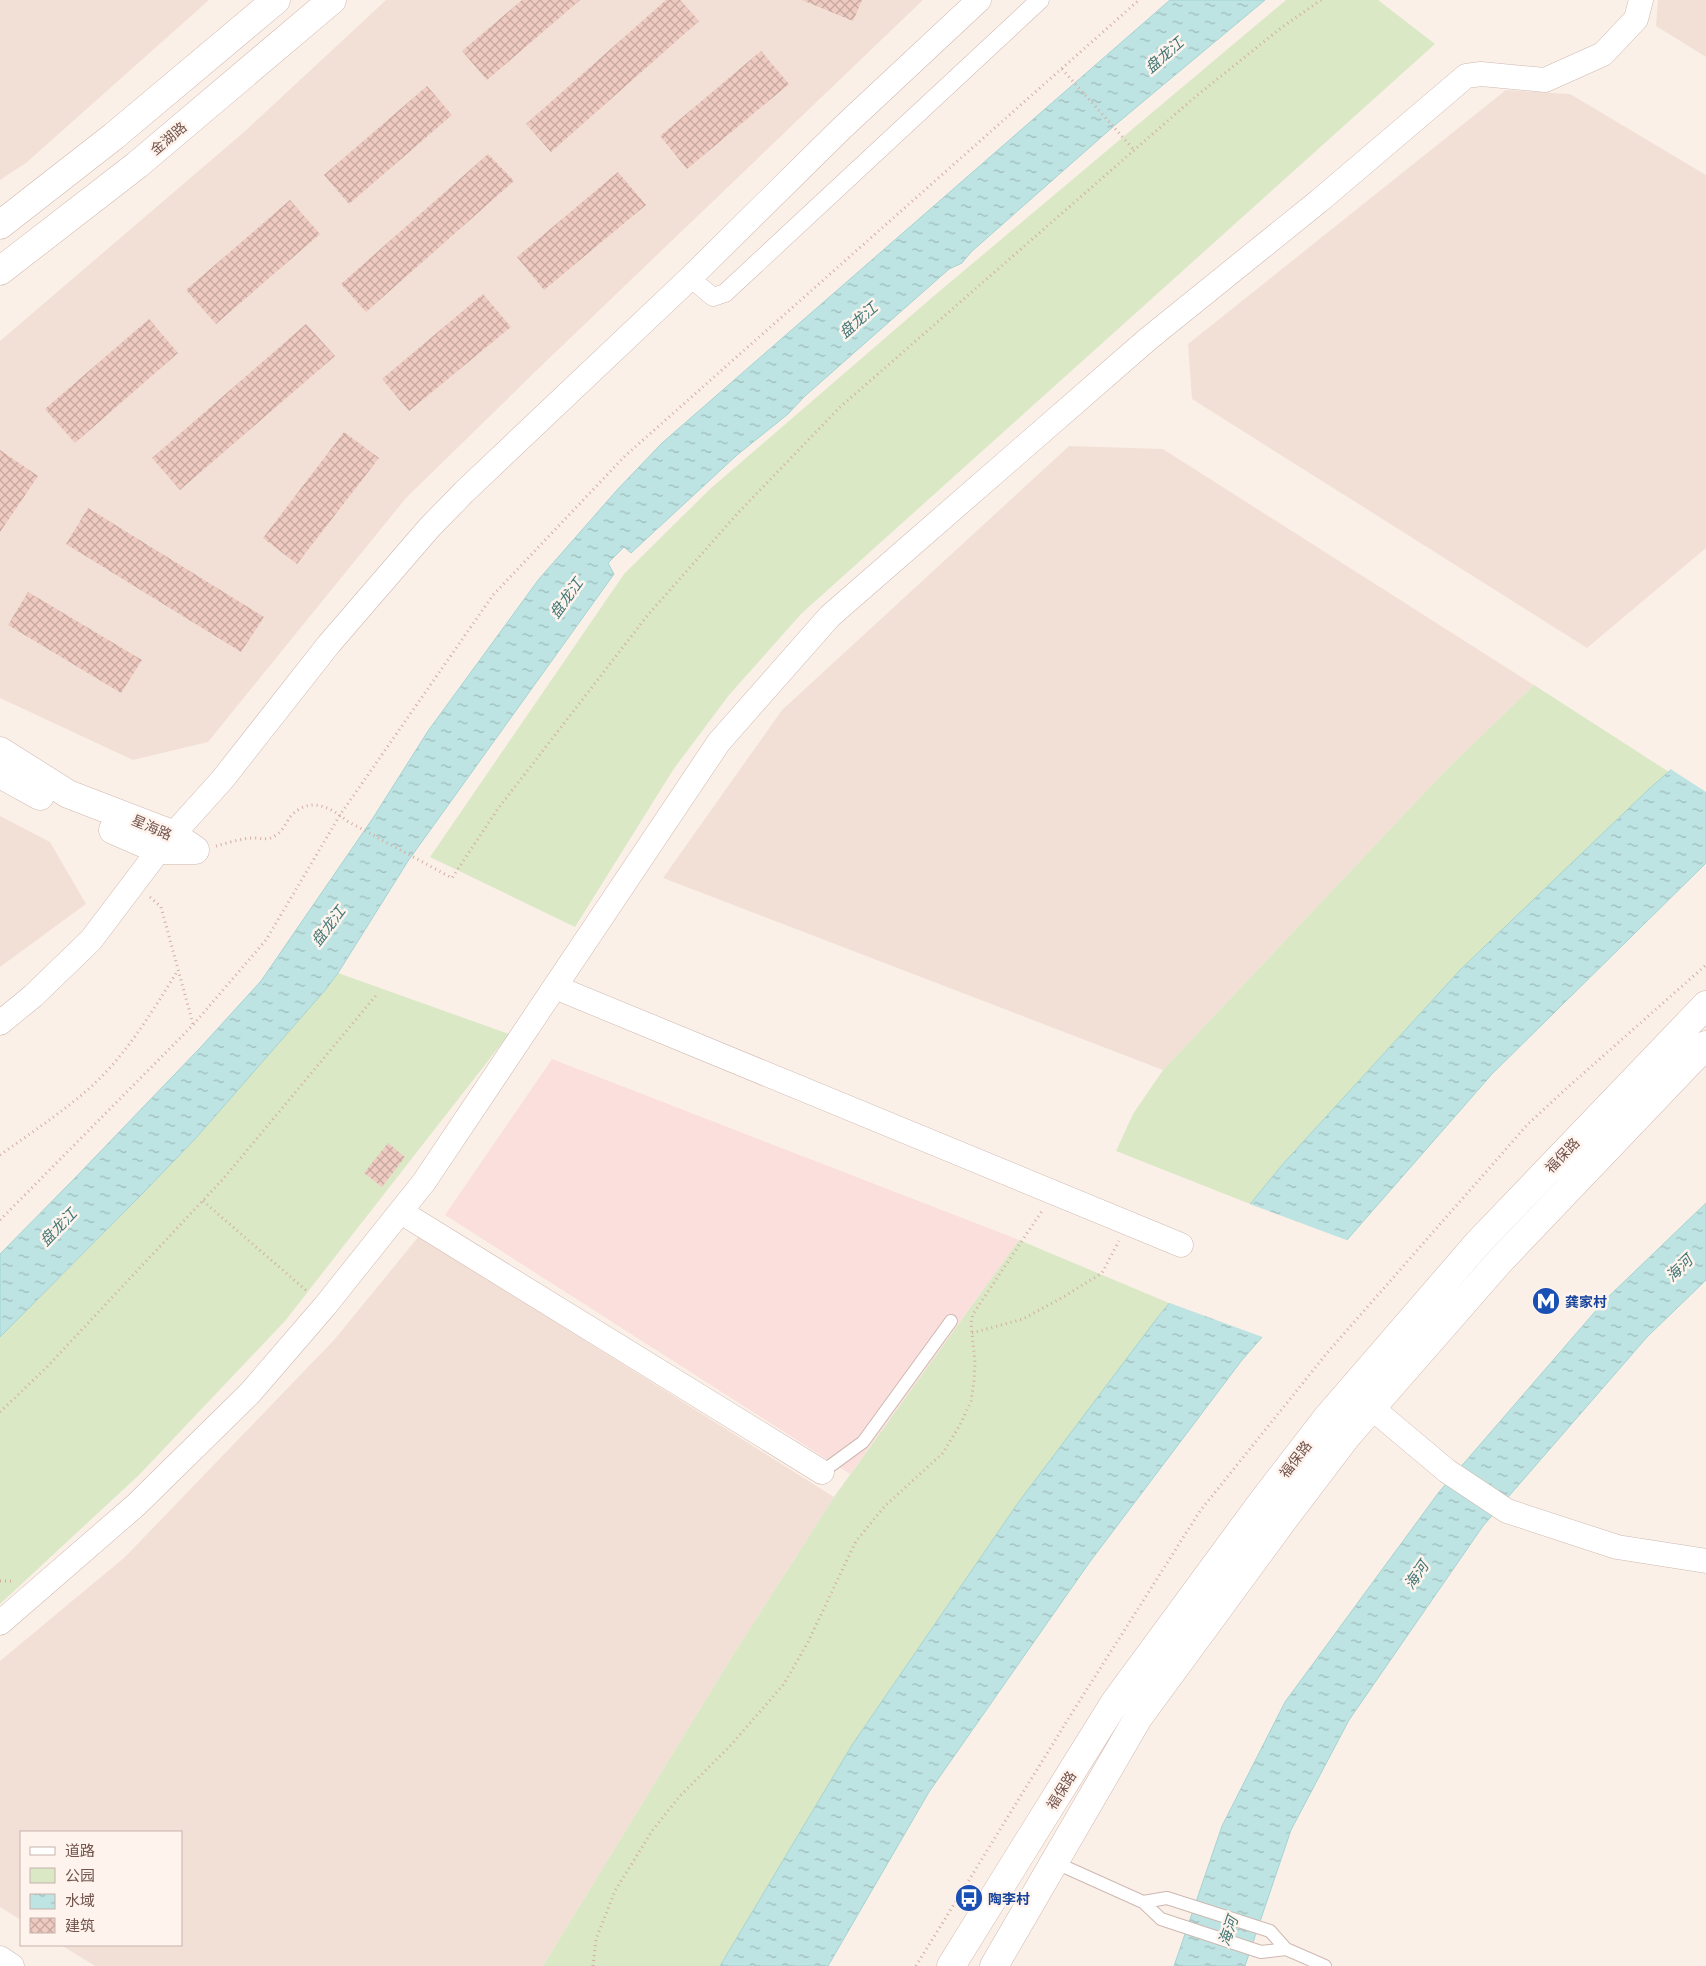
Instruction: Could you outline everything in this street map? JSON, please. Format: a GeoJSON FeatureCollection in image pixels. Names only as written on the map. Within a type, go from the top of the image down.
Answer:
{"type":"FeatureCollection","features":[{"type":"Feature","properties":{"kind":"main road"},"geometry":{"type":"LineString","coordinates":[[0,225],[114,136],[276,0]]}},
{"type":"Feature","properties":{"kind":"main road","name":"金湖路"},"geometry":{"type":"LineString","coordinates":[[0,271],[137,165],[332,0]]}},
{"type":"Feature","properties":{"kind":"main road","name":"星海路"},"geometry":{"type":"LineString","coordinates":[[0,751],[68,794],[166,842]]}},
{"type":"Feature","properties":{"kind":"main road","name":"星海路"},"geometry":{"type":"LineString","coordinates":[[0,774],[49,801],[166,842],[195,850]]}},
{"type":"Feature","properties":{"kind":"main road","name":"福保路"},"geometry":{"type":"LineString","coordinates":[[951,1966],[1115,1702],[1262,1502],[1326,1419],[1478,1243],[1706,1005]]}},
{"type":"Feature","properties":{"kind":"main road","name":"福保路"},"geometry":{"type":"LineString","coordinates":[[994,1966],[1138,1718],[1284,1519],[1348,1436],[1498,1262],[1706,1045]]}},
{"type":"Feature","properties":{"kind":"street"},"geometry":{"type":"LineString","coordinates":[[0,1023],[33,996],[91,940],[166,842],[222,780],[329,644],[429,528],[464,492],[690,278],[842,128],[980,0]]}},
{"type":"Feature","properties":{"kind":"street"},"geometry":{"type":"LineString","coordinates":[[690,278],[713,297],[725,293],[1040,0]]}},
{"type":"Feature","properties":{"kind":"street"},"geometry":{"type":"LineString","coordinates":[[0,1623],[136,1505],[250,1393],[325,1306],[424,1182],[719,742],[830,616],[1148,339],[1319,201],[1466,76],[1482,74],[1545,80],[1603,54],[1636,19],[1641,0]]}},
{"type":"Feature","properties":{"kind":"street"},"geometry":{"type":"LineString","coordinates":[[555,988],[1181,1244]]}},
{"type":"Feature","properties":{"kind":"street"},"geometry":{"type":"LineString","coordinates":[[401,1212],[822,1472]]}},
{"type":"Feature","properties":{"kind":"street"},"geometry":{"type":"LineString","coordinates":[[1372,1408],[1447,1471],[1507,1511],[1617,1547],[1706,1561]]}},
{"type":"Feature","properties":{"kind":"street"},"geometry":{"type":"LineString","coordinates":[[0,1958],[12,1966]]}},
{"type":"Feature","properties":{"kind":"lane"},"geometry":{"type":"LineString","coordinates":[[822,1472],[863,1442],[951,1321]]}},
{"type":"Feature","properties":{"kind":"lane"},"geometry":{"type":"LineString","coordinates":[[1054,1862],[1143,1902],[1161,1919],[1261,1952],[1286,1950],[1325,1966]]}},
{"type":"Feature","properties":{"kind":"lane"},"geometry":{"type":"LineString","coordinates":[[1143,1902],[1167,1898],[1270,1931],[1286,1950]]}},
{"type":"Feature","properties":{"kind":"path"},"geometry":{"type":"LineString","coordinates":[[0,1220],[193,1025],[266,940],[340,815],[493,596],[626,456],[789,309],[1139,0]]}},
{"type":"Feature","properties":{"kind":"path"},"geometry":{"type":"LineString","coordinates":[[195,850],[254,838],[265,840],[277,835],[291,816],[301,809],[312,805],[322,805],[347,821],[452,878],[497,810],[648,616],[737,514],[839,408],[1195,97],[1259,45],[1321,0]]}},
{"type":"Feature","properties":{"kind":"path"},"geometry":{"type":"LineString","coordinates":[[1062,69],[1135,151]]}},
{"type":"Feature","properties":{"kind":"path"},"geometry":{"type":"LineString","coordinates":[[136,882],[161,907],[193,1025]]}},
{"type":"Feature","properties":{"kind":"path"},"geometry":{"type":"LineString","coordinates":[[0,1155],[43,1125],[94,1084],[124,1051],[178,970]]}},
{"type":"Feature","properties":{"kind":"path"},"geometry":{"type":"LineString","coordinates":[[0,1412],[46,1368],[202,1201],[378,993]]}},
{"type":"Feature","properties":{"kind":"path"},"geometry":{"type":"LineString","coordinates":[[593,1966],[596,1939],[615,1891],[652,1831],[679,1797],[731,1745],[784,1684],[808,1642],[856,1541],[885,1506],[943,1453],[962,1423],[971,1401],[974,1381],[973,1314],[1054,1192]]}},
{"type":"Feature","properties":{"kind":"path"},"geometry":{"type":"LineString","coordinates":[[202,1201],[325,1306]]}},
{"type":"Feature","properties":{"kind":"path"},"geometry":{"type":"LineString","coordinates":[[972,1332],[1023,1319],[1102,1273],[1129,1223]]}},
{"type":"Feature","properties":{"kind":"shaded area"},"geometry":{"type":"Polygon","coordinates":[[[0,0],[209,0],[26,163],[0,180],[0,0]]]}},
{"type":"Feature","properties":{"kind":"shaded area"},"geometry":{"type":"Polygon","coordinates":[[[386,0],[923,0],[406,498],[208,742],[133,760],[0,698],[0,341],[244,132],[386,0]]]}},
{"type":"Feature","properties":{"kind":"shaded area"},"geometry":{"type":"Polygon","coordinates":[[[1658,0],[1706,0],[1706,57],[1656,26],[1658,0]]]}},
{"type":"Feature","properties":{"kind":"shaded area"},"geometry":{"type":"Polygon","coordinates":[[[1506,90],[1570,94],[1706,175],[1706,548],[1587,648],[1192,399],[1188,344],[1506,90]]]}},
{"type":"Feature","properties":{"kind":"shaded area"},"geometry":{"type":"Polygon","coordinates":[[[1069,446],[1163,449],[1534,685],[1444,772],[1163,1070],[663,878],[782,710],[1069,446]]]}},
{"type":"Feature","properties":{"kind":"shaded area"},"geometry":{"type":"Polygon","coordinates":[[[0,816],[50,842],[86,904],[0,967],[0,816]]]}},
{"type":"Feature","properties":{"kind":"shaded area"},"geometry":{"type":"Polygon","coordinates":[[[552,1059],[1019,1240],[850,1474],[445,1215],[552,1059]]]}},
{"type":"Feature","properties":{"kind":"shaded area"},"geometry":{"type":"Polygon","coordinates":[[[419,1236],[834,1497],[733,1655],[543,1966],[95,1966],[63,1946],[182,1946],[182,1831],[20,1831],[20,1919],[0,1907],[0,1661],[125,1557],[334,1340],[419,1236]]]}},
{"type":"Feature","properties":{"kind":"green space"},"geometry":{"type":"Polygon","coordinates":[[[1286,0],[1378,0],[1435,44],[801,614],[729,695],[673,770],[575,927],[430,857],[624,574],[710,489],[935,295],[1286,0]]]}},
{"type":"Feature","properties":{"kind":"green space"},"geometry":{"type":"Polygon","coordinates":[[[1534,685],[1669,772],[1461,969],[1282,1165],[1250,1204],[1116,1151],[1133,1114],[1163,1070],[1444,772],[1534,685]]]}},
{"type":"Feature","properties":{"kind":"green space"},"geometry":{"type":"Polygon","coordinates":[[[338,973],[509,1034],[285,1321],[139,1475],[0,1604],[0,1337],[195,1139],[338,973]]]}},
{"type":"Feature","properties":{"kind":"green space"},"geometry":{"type":"Polygon","coordinates":[[[1019,1240],[1169,1303],[1018,1503],[852,1745],[720,1966],[543,1966],[733,1655],[834,1497],[1019,1240]]]}},
{"type":"Feature","properties":{"kind":"water","name":"盘龙江"},"geometry":{"type":"Polygon","coordinates":[[[1170,0],[1265,0],[1115,125],[971,252],[962,263],[949,269],[805,396],[788,414],[737,455],[631,553],[624,547],[608,563],[614,574],[408,861],[326,989],[195,1139],[0,1337],[0,1254],[199,1049],[261,981],[373,818],[428,731],[539,579],[617,490],[662,443],[1170,0]]]}},
{"type":"Feature","properties":{"kind":"water"},"geometry":{"type":"Polygon","coordinates":[[[1706,739],[1706,863],[1492,1074],[1242,1360],[1089,1563],[929,1792],[828,1966],[720,1966],[852,1745],[1018,1503],[1158,1317],[1282,1165],[1461,969],[1649,789],[1706,739]]]}},
{"type":"Feature","properties":{"kind":"water","name":"海河"},"geometry":{"type":"Polygon","coordinates":[[[1706,1203],[1706,1280],[1647,1337],[1483,1526],[1349,1720],[1291,1830],[1245,1966],[1174,1966],[1222,1826],[1285,1702],[1439,1492],[1606,1299],[1706,1203]]]}},
{"type":"Feature","properties":{"kind":"pier"},"geometry":{"type":"Polygon","coordinates":[[[1706,736],[1706,792],[1669,768],[1706,736]]]}},
{"type":"Feature","properties":{"kind":"pier"},"geometry":{"type":"Polygon","coordinates":[[[1247,1203],[1349,1241],[1265,1338],[1167,1302],[1247,1203]]]}},
{"type":"Feature","properties":{"kind":"building"},"geometry":{"type":"Polygon","coordinates":[[[522,0],[580,0],[487,80],[462,51],[522,0]]]}},
{"type":"Feature","properties":{"kind":"building"},"geometry":{"type":"Polygon","coordinates":[[[666,0],[680,0],[699,21],[551,152],[526,124],[666,0]]]}},
{"type":"Feature","properties":{"kind":"building"},"geometry":{"type":"Polygon","coordinates":[[[802,0],[862,0],[853,21],[802,0]]]}},
{"type":"Feature","properties":{"kind":"building"},"geometry":{"type":"Polygon","coordinates":[[[761,51],[789,84],[687,169],[660,136],[761,51]]]}},
{"type":"Feature","properties":{"kind":"building"},"geometry":{"type":"Polygon","coordinates":[[[427,86],[452,115],[349,204],[324,175],[427,86]]]}},
{"type":"Feature","properties":{"kind":"building"},"geometry":{"type":"Polygon","coordinates":[[[488,154],[514,181],[366,312],[341,284],[488,154]]]}},
{"type":"Feature","properties":{"kind":"building"},"geometry":{"type":"Polygon","coordinates":[[[618,172],[646,205],[544,290],[517,257],[618,172]]]}},
{"type":"Feature","properties":{"kind":"building"},"geometry":{"type":"Polygon","coordinates":[[[290,200],[320,234],[216,324],[186,290],[290,200]]]}},
{"type":"Feature","properties":{"kind":"building"},"geometry":{"type":"Polygon","coordinates":[[[483,294],[511,327],[409,411],[382,379],[483,294]]]}},
{"type":"Feature","properties":{"kind":"building"},"geometry":{"type":"Polygon","coordinates":[[[149,319],[178,353],[75,443],[45,409],[149,319]]]}},
{"type":"Feature","properties":{"kind":"building"},"geometry":{"type":"Polygon","coordinates":[[[306,324],[335,356],[180,490],[152,458],[306,324]]]}},
{"type":"Feature","properties":{"kind":"building"},"geometry":{"type":"Polygon","coordinates":[[[344,432],[379,458],[297,564],[263,538],[344,432]]]}},
{"type":"Feature","properties":{"kind":"building"},"geometry":{"type":"Polygon","coordinates":[[[0,450],[38,476],[0,532],[0,450]]]}},
{"type":"Feature","properties":{"kind":"building"},"geometry":{"type":"Polygon","coordinates":[[[88,508],[264,617],[241,652],[66,544],[88,508]]]}},
{"type":"Feature","properties":{"kind":"building"},"geometry":{"type":"Polygon","coordinates":[[[28,592],[142,660],[121,693],[8,625],[28,592]]]}},
{"type":"Feature","properties":{"kind":"building"},"geometry":{"type":"Polygon","coordinates":[[[388,1143],[405,1157],[382,1187],[364,1173],[388,1143]]]}},
{"type":"Feature","properties":{"kind":"place","name":"龚家村"},"geometry":{"type":"Point","coordinates":[1546,1301]}},
{"type":"Feature","properties":{"kind":"place","name":"陶李村"},"geometry":{"type":"Point","coordinates":[969,1898]}}]}
